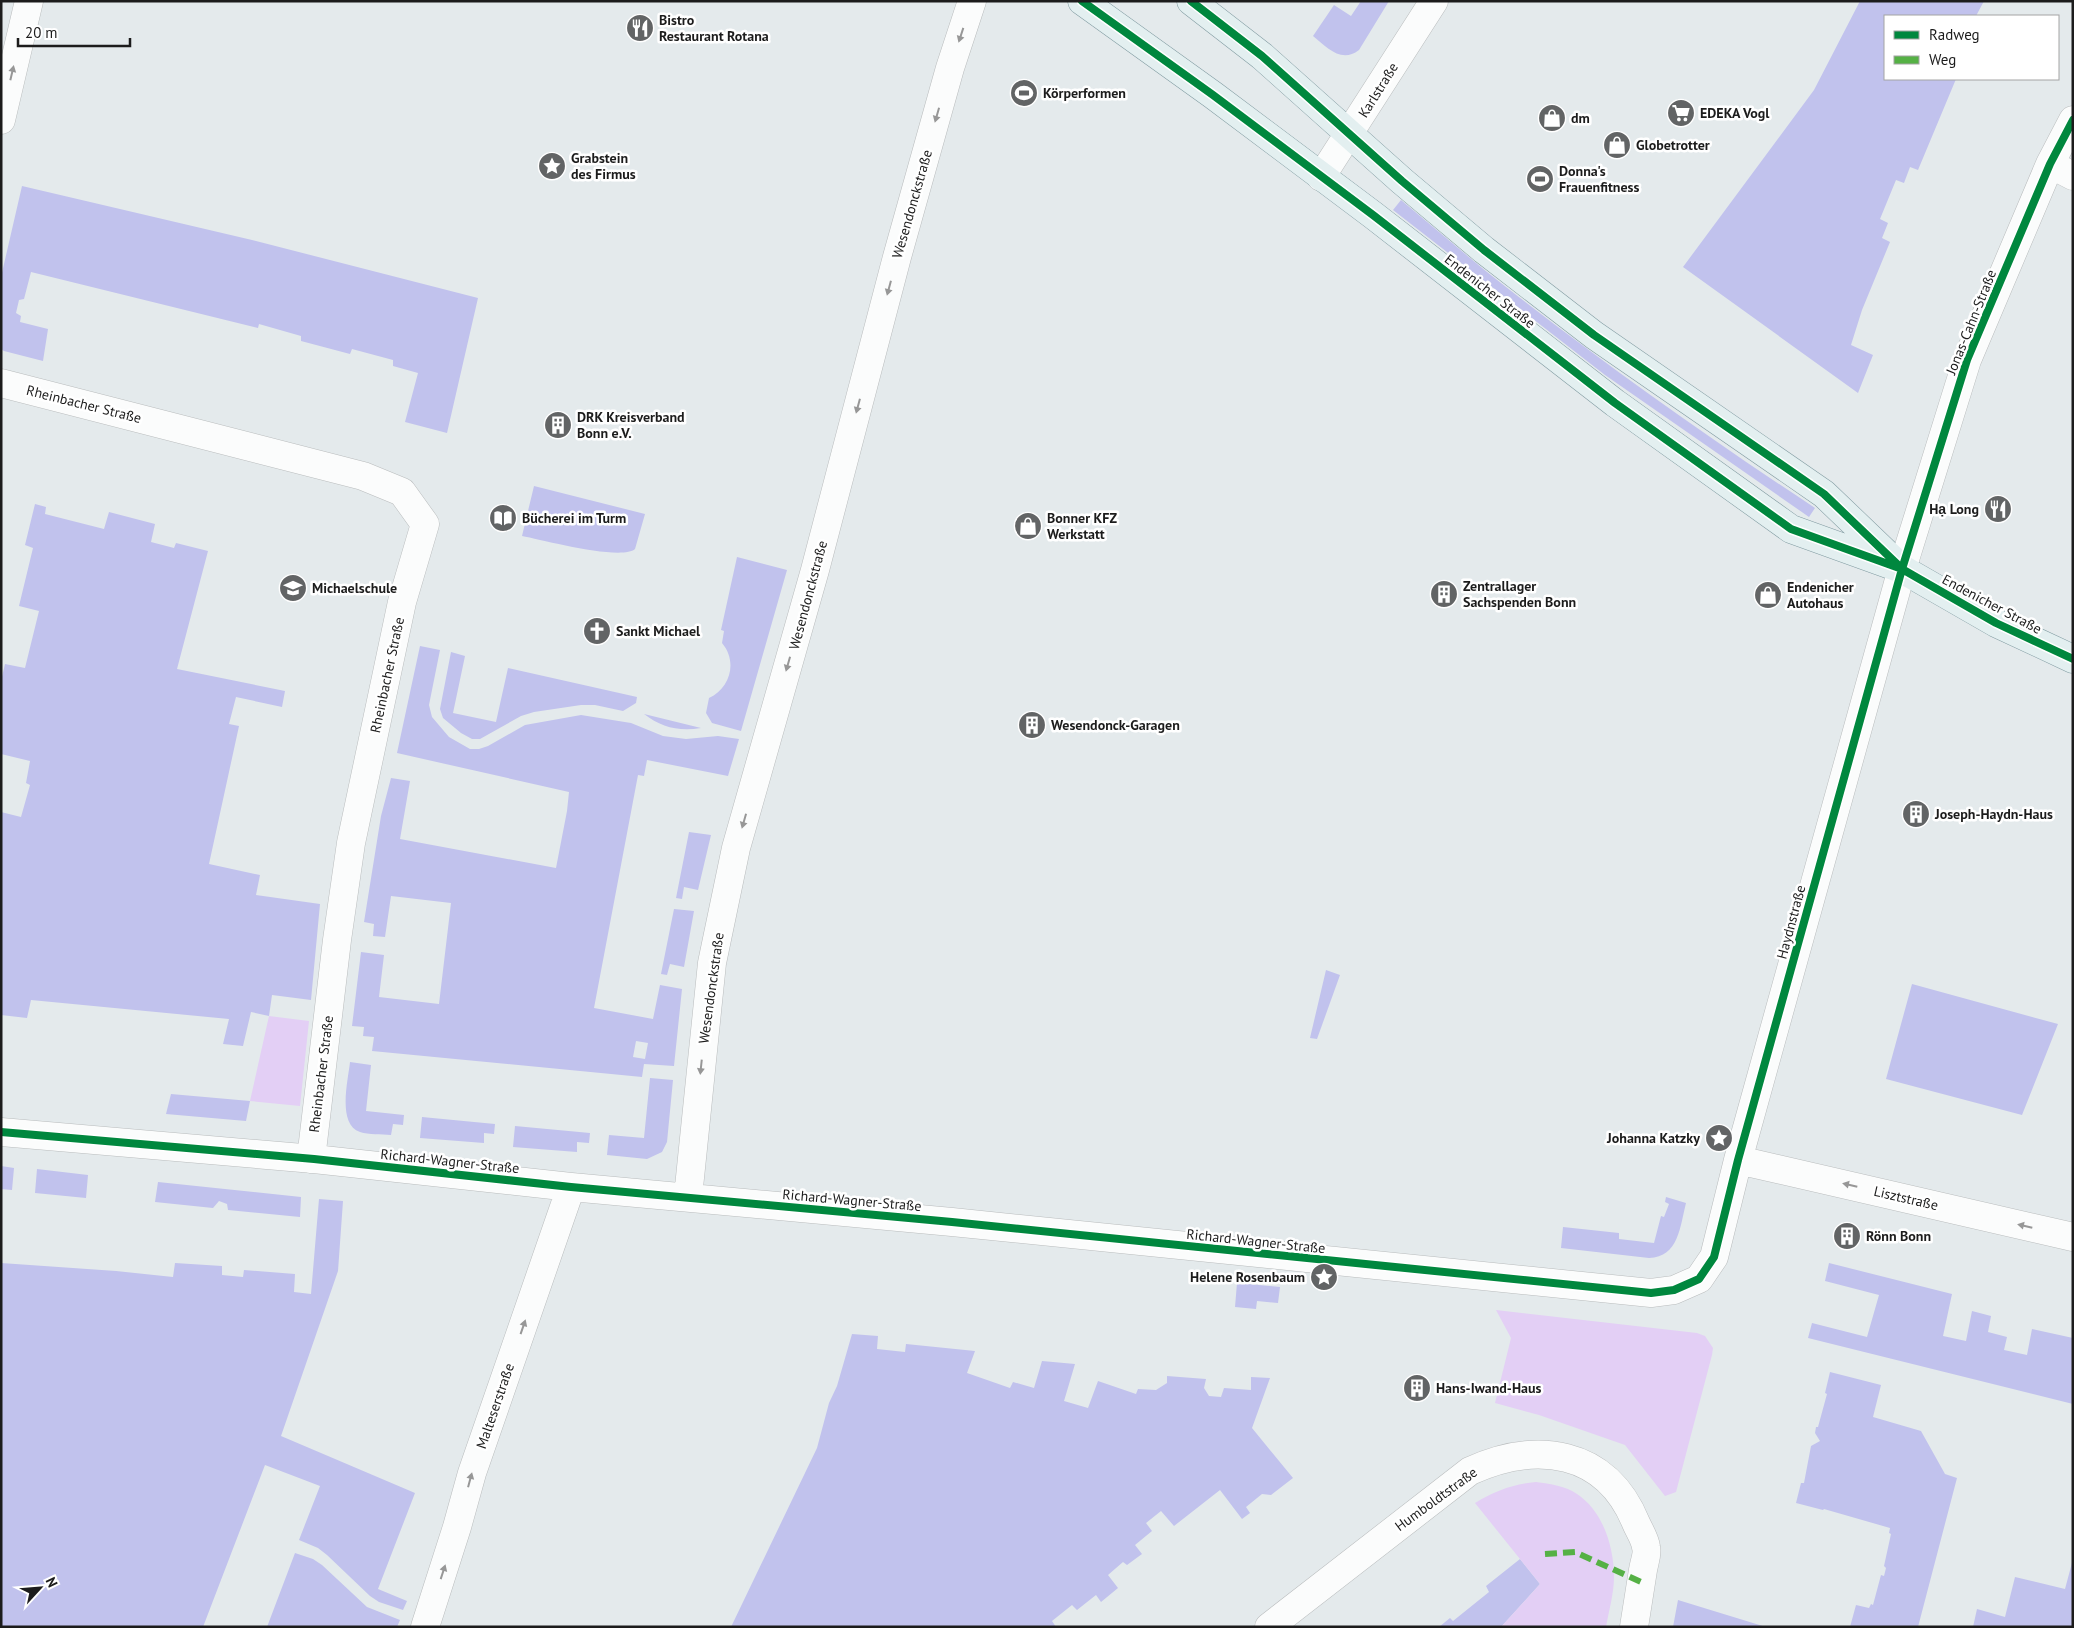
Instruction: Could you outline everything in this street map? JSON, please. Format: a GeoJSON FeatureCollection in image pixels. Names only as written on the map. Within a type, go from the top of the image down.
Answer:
{"type":"FeatureCollection","features":[{"type":"Feature","properties":{"kind":"main road","name":"Endenicher Straße"},"geometry":{"type":"LineString","coordinates":[[1082,1],[1192,79],[1615,403],[1791,529],[1902,568],[1996,622],[2073,659]]}},
{"type":"Feature","properties":{"kind":"main road","name":"Endenicher Straße"},"geometry":{"type":"LineString","coordinates":[[1191,1],[1262,56],[1351,133],[1402,181],[1484,250],[1594,335],[1824,494],[1902,568]]}},
{"type":"Feature","properties":{"kind":"street"},"geometry":{"type":"LineString","coordinates":[[1,120],[29,1]]}},
{"type":"Feature","properties":{"kind":"street","name":"Wesendonckstraße"},"geometry":{"type":"LineString","coordinates":[[688,1197],[712,963],[736,848],[815,570],[900,247],[950,68],[972,1]]}},
{"type":"Feature","properties":{"kind":"street","name":"Karlstraße"},"geometry":{"type":"LineString","coordinates":[[1322,178],[1434,1]]}},
{"type":"Feature","properties":{"kind":"street","name":"Jonas-Cahn-Straße"},"geometry":{"type":"LineString","coordinates":[[1902,568],[1967,360],[2061,170],[2073,120]]}},
{"type":"Feature","properties":{"kind":"street","name":"Rheinbacher Straße"},"geometry":{"type":"LineString","coordinates":[[1,383],[363,476],[402,492],[424,524],[402,602],[351,843],[337,940],[311,1159]]}},
{"type":"Feature","properties":{"kind":"street","name":"Haydnstraße"},"geometry":{"type":"LineString","coordinates":[[1699,1279],[1714,1257],[1738,1160],[1902,568]]}},
{"type":"Feature","properties":{"kind":"street","name":"Richard-Wagner-Straße"},"geometry":{"type":"LineString","coordinates":[[1,1132],[311,1159],[571,1187],[952,1222],[1652,1293],[1674,1290],[1699,1279]]}},
{"type":"Feature","properties":{"kind":"street","name":"Lisztstraße"},"geometry":{"type":"LineString","coordinates":[[1738,1160],[2073,1237]]}},
{"type":"Feature","properties":{"kind":"street","name":"Malteserstraße"},"geometry":{"type":"LineString","coordinates":[[425,1627],[472,1473],[571,1187]]}},
{"type":"Feature","properties":{"kind":"street","name":"Humboldtstraße"},"geometry":{"type":"LineString","coordinates":[[1270,1627],[1470,1471],[1504,1458],[1530,1454],[1579,1460],[1608,1478],[1629,1505],[1647,1548],[1634,1627]]}},
{"type":"Feature","properties":{"kind":"shaded area"},"geometry":{"type":"Polygon","coordinates":[[[1361,1],[1389,1],[1359,50],[1352,54],[1340,55],[1313,36],[1334,5],[1351,16],[1361,1]]]}},
{"type":"Feature","properties":{"kind":"shaded area"},"geometry":{"type":"Polygon","coordinates":[[[1860,1],[1984,1],[1977,15],[1884,15],[1884,80],[1956,80],[1918,170],[1910,167],[1904,183],[1896,180],[1880,219],[1888,223],[1882,238],[1890,242],[1862,310],[1851,345],[1873,355],[1858,393],[1683,267],[1814,90],[1860,1]]]}},
{"type":"Feature","properties":{"kind":"shaded area"},"geometry":{"type":"Polygon","coordinates":[[[22,186],[252,240],[478,298],[447,433],[405,422],[418,373],[393,366],[393,360],[352,349],[350,354],[301,341],[301,336],[259,324],[258,328],[31,272],[24,299],[19,300],[16,313],[21,316],[20,322],[48,329],[43,361],[4,351],[1,349],[1,277],[22,186]]]}},
{"type":"Feature","properties":{"kind":"shaded area"},"geometry":{"type":"Polygon","coordinates":[[[1401,200],[1493,276],[1582,345],[1697,428],[1815,508],[1809,517],[1605,375],[1393,210],[1401,200]]]}},
{"type":"Feature","properties":{"kind":"shaded area"},"geometry":{"type":"Polygon","coordinates":[[[534,486],[645,514],[635,549],[614,553],[522,536],[534,486]]]}},
{"type":"Feature","properties":{"kind":"shaded area"},"geometry":{"type":"Polygon","coordinates":[[[35,504],[46,507],[45,514],[104,529],[109,512],[155,524],[151,542],[174,548],[176,543],[208,551],[177,669],[285,691],[282,707],[236,697],[229,724],[239,726],[209,864],[260,875],[256,895],[320,904],[311,1000],[272,995],[269,1016],[251,1012],[243,1046],[223,1044],[229,1019],[31,1000],[27,1018],[1,1015],[1,812],[21,817],[30,785],[26,783],[30,761],[1,754],[1,681],[5,664],[25,668],[39,611],[19,606],[33,548],[25,545],[35,504]]]}},
{"type":"Feature","properties":{"kind":"shaded area"},"geometry":{"type":"Polygon","coordinates":[[[737,557],[787,570],[741,731],[712,723],[706,713],[709,698],[722,688],[729,674],[730,658],[722,643],[724,631],[721,630],[737,557]]]}},
{"type":"Feature","properties":{"kind":"shaded area"},"geometry":{"type":"Polygon","coordinates":[[[420,646],[440,650],[429,705],[432,717],[449,737],[470,749],[488,746],[525,725],[581,715],[631,723],[663,736],[686,739],[718,736],[739,739],[728,776],[647,760],[644,776],[638,775],[594,1008],[653,1019],[660,985],[682,989],[674,1066],[644,1064],[642,1077],[372,1051],[374,1037],[363,1036],[364,1027],[352,1026],[361,952],[384,955],[379,997],[439,1004],[451,903],[391,896],[385,937],[373,936],[374,924],[364,922],[381,816],[391,778],[410,781],[400,839],[556,868],[569,792],[397,753],[420,646]],[[636,1041],[633,1057],[645,1059],[648,1043],[636,1041]]]}},
{"type":"Feature","properties":{"kind":"shaded area"},"geometry":{"type":"Polygon","coordinates":[[[451,652],[465,656],[453,713],[496,722],[508,668],[637,697],[636,703],[623,711],[595,705],[581,705],[534,712],[521,716],[480,739],[472,739],[461,733],[443,718],[440,709],[451,652]]]}},
{"type":"Feature","properties":{"kind":"shaded area"},"geometry":{"type":"Polygon","coordinates":[[[644,714],[701,728],[678,729],[657,722],[644,714]]]}},
{"type":"Feature","properties":{"kind":"shaded area"},"geometry":{"type":"Polygon","coordinates":[[[689,832],[711,835],[698,890],[684,887],[682,899],[676,898],[689,832]]]}},
{"type":"Feature","properties":{"kind":"shaded area"},"geometry":{"type":"Polygon","coordinates":[[[674,909],[694,911],[684,967],[670,964],[667,975],[661,974],[674,909]]]}},
{"type":"Feature","properties":{"kind":"shaded area"},"geometry":{"type":"Polygon","coordinates":[[[1326,970],[1340,975],[1317,1039],[1310,1038],[1326,970]]]}},
{"type":"Feature","properties":{"kind":"shaded area"},"geometry":{"type":"Polygon","coordinates":[[[1912,984],[2058,1024],[2022,1115],[1886,1079],[1912,984]]]}},
{"type":"Feature","properties":{"kind":"shaded area"},"geometry":{"type":"Polygon","coordinates":[[[269,1016],[309,1021],[300,1106],[250,1101],[269,1016]]]}},
{"type":"Feature","properties":{"kind":"shaded area"},"geometry":{"type":"Polygon","coordinates":[[[350,1062],[371,1065],[366,1111],[404,1115],[403,1125],[393,1124],[391,1135],[360,1132],[348,1120],[346,1090],[350,1062]]]}},
{"type":"Feature","properties":{"kind":"shaded area"},"geometry":{"type":"Polygon","coordinates":[[[650,1078],[673,1080],[667,1142],[662,1152],[647,1159],[607,1155],[609,1135],[644,1138],[650,1078]]]}},
{"type":"Feature","properties":{"kind":"shaded area"},"geometry":{"type":"Polygon","coordinates":[[[171,1094],[250,1101],[246,1121],[166,1114],[171,1094]]]}},
{"type":"Feature","properties":{"kind":"shaded area"},"geometry":{"type":"Polygon","coordinates":[[[422,1117],[495,1124],[494,1134],[484,1133],[484,1143],[420,1138],[422,1117]]]}},
{"type":"Feature","properties":{"kind":"shaded area"},"geometry":{"type":"Polygon","coordinates":[[[515,1126],[590,1133],[589,1143],[577,1142],[577,1152],[513,1147],[515,1126]]]}},
{"type":"Feature","properties":{"kind":"shaded area"},"geometry":{"type":"Polygon","coordinates":[[[1,1166],[14,1168],[12,1190],[1,1189],[1,1166]]]}},
{"type":"Feature","properties":{"kind":"shaded area"},"geometry":{"type":"Polygon","coordinates":[[[37,1169],[88,1175],[86,1198],[35,1193],[37,1169]]]}},
{"type":"Feature","properties":{"kind":"shaded area"},"geometry":{"type":"Polygon","coordinates":[[[158,1182],[301,1197],[300,1217],[228,1210],[227,1204],[219,1201],[213,1208],[155,1202],[158,1182]]]}},
{"type":"Feature","properties":{"kind":"shaded area"},"geometry":{"type":"Polygon","coordinates":[[[1666,1197],[1686,1203],[1677,1239],[1667,1252],[1659,1256],[1649,1258],[1561,1248],[1563,1227],[1619,1233],[1619,1239],[1654,1243],[1661,1216],[1664,1217],[1669,1204],[1665,1202],[1666,1197]]]}},
{"type":"Feature","properties":{"kind":"shaded area"},"geometry":{"type":"Polygon","coordinates":[[[319,1199],[343,1201],[338,1271],[281,1436],[415,1493],[378,1589],[407,1601],[403,1610],[379,1602],[370,1596],[327,1555],[318,1548],[299,1540],[320,1486],[265,1465],[203,1627],[1,1627],[1,1263],[173,1277],[175,1263],[222,1266],[222,1275],[243,1277],[244,1270],[295,1274],[294,1292],[311,1294],[319,1199]]]}},
{"type":"Feature","properties":{"kind":"shaded area"},"geometry":{"type":"Polygon","coordinates":[[[1829,1263],[1952,1294],[1943,1336],[1966,1341],[1972,1311],[1991,1316],[1988,1332],[2007,1337],[2004,1350],[2027,1355],[2032,1329],[2073,1338],[2073,1404],[1808,1338],[1812,1323],[1867,1337],[1879,1295],[1825,1281],[1829,1263]]]}},
{"type":"Feature","properties":{"kind":"shaded area"},"geometry":{"type":"Polygon","coordinates":[[[1237,1283],[1280,1287],[1278,1303],[1257,1301],[1256,1309],[1235,1307],[1237,1283]]]}},
{"type":"Feature","properties":{"kind":"shaded area"},"geometry":{"type":"Polygon","coordinates":[[[1496,1310],[1697,1333],[1705,1336],[1713,1348],[1712,1355],[1676,1492],[1665,1496],[1625,1445],[1539,1415],[1495,1403],[1511,1338],[1496,1310]]]}},
{"type":"Feature","properties":{"kind":"shaded area"},"geometry":{"type":"Polygon","coordinates":[[[852,1334],[878,1336],[877,1349],[905,1352],[906,1344],[975,1351],[967,1373],[1010,1388],[1013,1382],[1034,1388],[1042,1361],[1075,1364],[1064,1401],[1088,1408],[1098,1381],[1136,1394],[1138,1389],[1156,1390],[1167,1383],[1167,1376],[1206,1379],[1204,1388],[1209,1396],[1221,1397],[1224,1388],[1251,1390],[1251,1377],[1270,1378],[1252,1428],[1293,1478],[1271,1495],[1262,1494],[1246,1507],[1250,1513],[1242,1519],[1220,1490],[1174,1526],[1161,1511],[1146,1523],[1152,1531],[1135,1545],[1142,1554],[1127,1565],[1123,1562],[1108,1575],[1118,1588],[1101,1602],[1096,1595],[1077,1610],[1072,1605],[1052,1621],[1056,1627],[731,1627],[817,1448],[829,1403],[837,1386],[852,1334]]]}},
{"type":"Feature","properties":{"kind":"shaded area"},"geometry":{"type":"Polygon","coordinates":[[[1830,1372],[1881,1385],[1873,1417],[1921,1431],[1945,1474],[1957,1478],[1918,1627],[1850,1627],[1856,1605],[1869,1608],[1871,1604],[1873,1605],[1881,1575],[1884,1576],[1886,1568],[1884,1566],[1891,1534],[1889,1533],[1890,1528],[1796,1503],[1801,1483],[1804,1483],[1811,1446],[1820,1441],[1815,1433],[1827,1394],[1825,1393],[1830,1372]]]}},
{"type":"Feature","properties":{"kind":"shaded area"},"geometry":{"type":"Polygon","coordinates":[[[1536,1482],[1573,1491],[1586,1501],[1600,1520],[1612,1554],[1614,1577],[1606,1627],[1501,1627],[1540,1584],[1475,1503],[1504,1489],[1536,1482]]]}},
{"type":"Feature","properties":{"kind":"shaded area"},"geometry":{"type":"Polygon","coordinates":[[[295,1553],[313,1559],[322,1565],[367,1607],[400,1620],[397,1627],[267,1627],[295,1553]]]}},
{"type":"Feature","properties":{"kind":"shaded area"},"geometry":{"type":"Polygon","coordinates":[[[1520,1559],[1540,1584],[1501,1627],[1439,1627],[1450,1618],[1453,1621],[1489,1592],[1486,1586],[1520,1559]]]}},
{"type":"Feature","properties":{"kind":"shaded area"},"geometry":{"type":"Polygon","coordinates":[[[2073,1559],[2073,1627],[1973,1627],[1977,1609],[2005,1617],[2015,1577],[2065,1589],[2073,1559]]]}},
{"type":"Feature","properties":{"kind":"shaded area"},"geometry":{"type":"Polygon","coordinates":[[[1678,1600],[1766,1627],[1673,1627],[1678,1600]]]}},
{"type":"Feature","properties":{"kind":"marked path"},"geometry":{"type":"LineString","coordinates":[[1545,1554],[1575,1552],[1641,1582]]}},
{"type":"Feature","properties":{"kind":"cycle path"},"geometry":{"type":"LineString","coordinates":[[1082,1],[1213,95],[1373,215],[1615,403],[1791,529],[1902,569],[1996,623],[2073,659]]}},
{"type":"Feature","properties":{"kind":"cycle path"},"geometry":{"type":"LineString","coordinates":[[1191,1],[1262,56],[1402,181],[1484,250],[1594,335],[1824,494],[1898,565]]}},
{"type":"Feature","properties":{"kind":"cycle path"},"geometry":{"type":"LineString","coordinates":[[1,1132],[314,1159],[571,1187],[952,1222],[1651,1293],[1674,1290],[1699,1279],[1714,1257],[1738,1160],[1902,569],[1967,360],[2050,164],[2073,120]]}},
{"type":"Feature","properties":{"kind":"place","name":"Bistro Restaurant Rotana"},"geometry":{"type":"Point","coordinates":[640,28]}},
{"type":"Feature","properties":{"kind":"place","name":"Körperformen"},"geometry":{"type":"Point","coordinates":[1024,93]}},
{"type":"Feature","properties":{"kind":"place","name":"EDEKA Vogl"},"geometry":{"type":"Point","coordinates":[1681,113]}},
{"type":"Feature","properties":{"kind":"place","name":"dm"},"geometry":{"type":"Point","coordinates":[1552,118]}},
{"type":"Feature","properties":{"kind":"place","name":"Globetrotter"},"geometry":{"type":"Point","coordinates":[1617,145]}},
{"type":"Feature","properties":{"kind":"place","name":"Grabstein des Firmus"},"geometry":{"type":"Point","coordinates":[552,166]}},
{"type":"Feature","properties":{"kind":"place","name":"Donna's Frauenfitness"},"geometry":{"type":"Point","coordinates":[1540,179]}},
{"type":"Feature","properties":{"kind":"place","name":"DRK Kreisverband Bonn e.V."},"geometry":{"type":"Point","coordinates":[558,425]}},
{"type":"Feature","properties":{"kind":"place","name":"Hạ Long"},"geometry":{"type":"Point","coordinates":[1998,509]}},
{"type":"Feature","properties":{"kind":"place","name":"Bücherei im Turm"},"geometry":{"type":"Point","coordinates":[503,518]}},
{"type":"Feature","properties":{"kind":"place","name":"Bonner KFZ Werkstatt"},"geometry":{"type":"Point","coordinates":[1028,526]}},
{"type":"Feature","properties":{"kind":"place","name":"Michaelschule"},"geometry":{"type":"Point","coordinates":[293,588]}},
{"type":"Feature","properties":{"kind":"place","name":"Zentrallager Sachspenden Bonn"},"geometry":{"type":"Point","coordinates":[1444,594]}},
{"type":"Feature","properties":{"kind":"place","name":"Endenicher Autohaus"},"geometry":{"type":"Point","coordinates":[1768,595]}},
{"type":"Feature","properties":{"kind":"place","name":"Sankt Michael"},"geometry":{"type":"Point","coordinates":[597,631]}},
{"type":"Feature","properties":{"kind":"place","name":"Wesendonck-Garagen"},"geometry":{"type":"Point","coordinates":[1032,725]}},
{"type":"Feature","properties":{"kind":"place","name":"Joseph-Haydn-Haus"},"geometry":{"type":"Point","coordinates":[1916,814]}},
{"type":"Feature","properties":{"kind":"place","name":"Johanna Katzky"},"geometry":{"type":"Point","coordinates":[1719,1138]}},
{"type":"Feature","properties":{"kind":"place","name":"Rönn Bonn"},"geometry":{"type":"Point","coordinates":[1847,1236]}},
{"type":"Feature","properties":{"kind":"place","name":"Helene Rosenbaum"},"geometry":{"type":"Point","coordinates":[1324,1277]}},
{"type":"Feature","properties":{"kind":"place","name":"Hans-Iwand-Haus"},"geometry":{"type":"Point","coordinates":[1417,1388]}}]}
